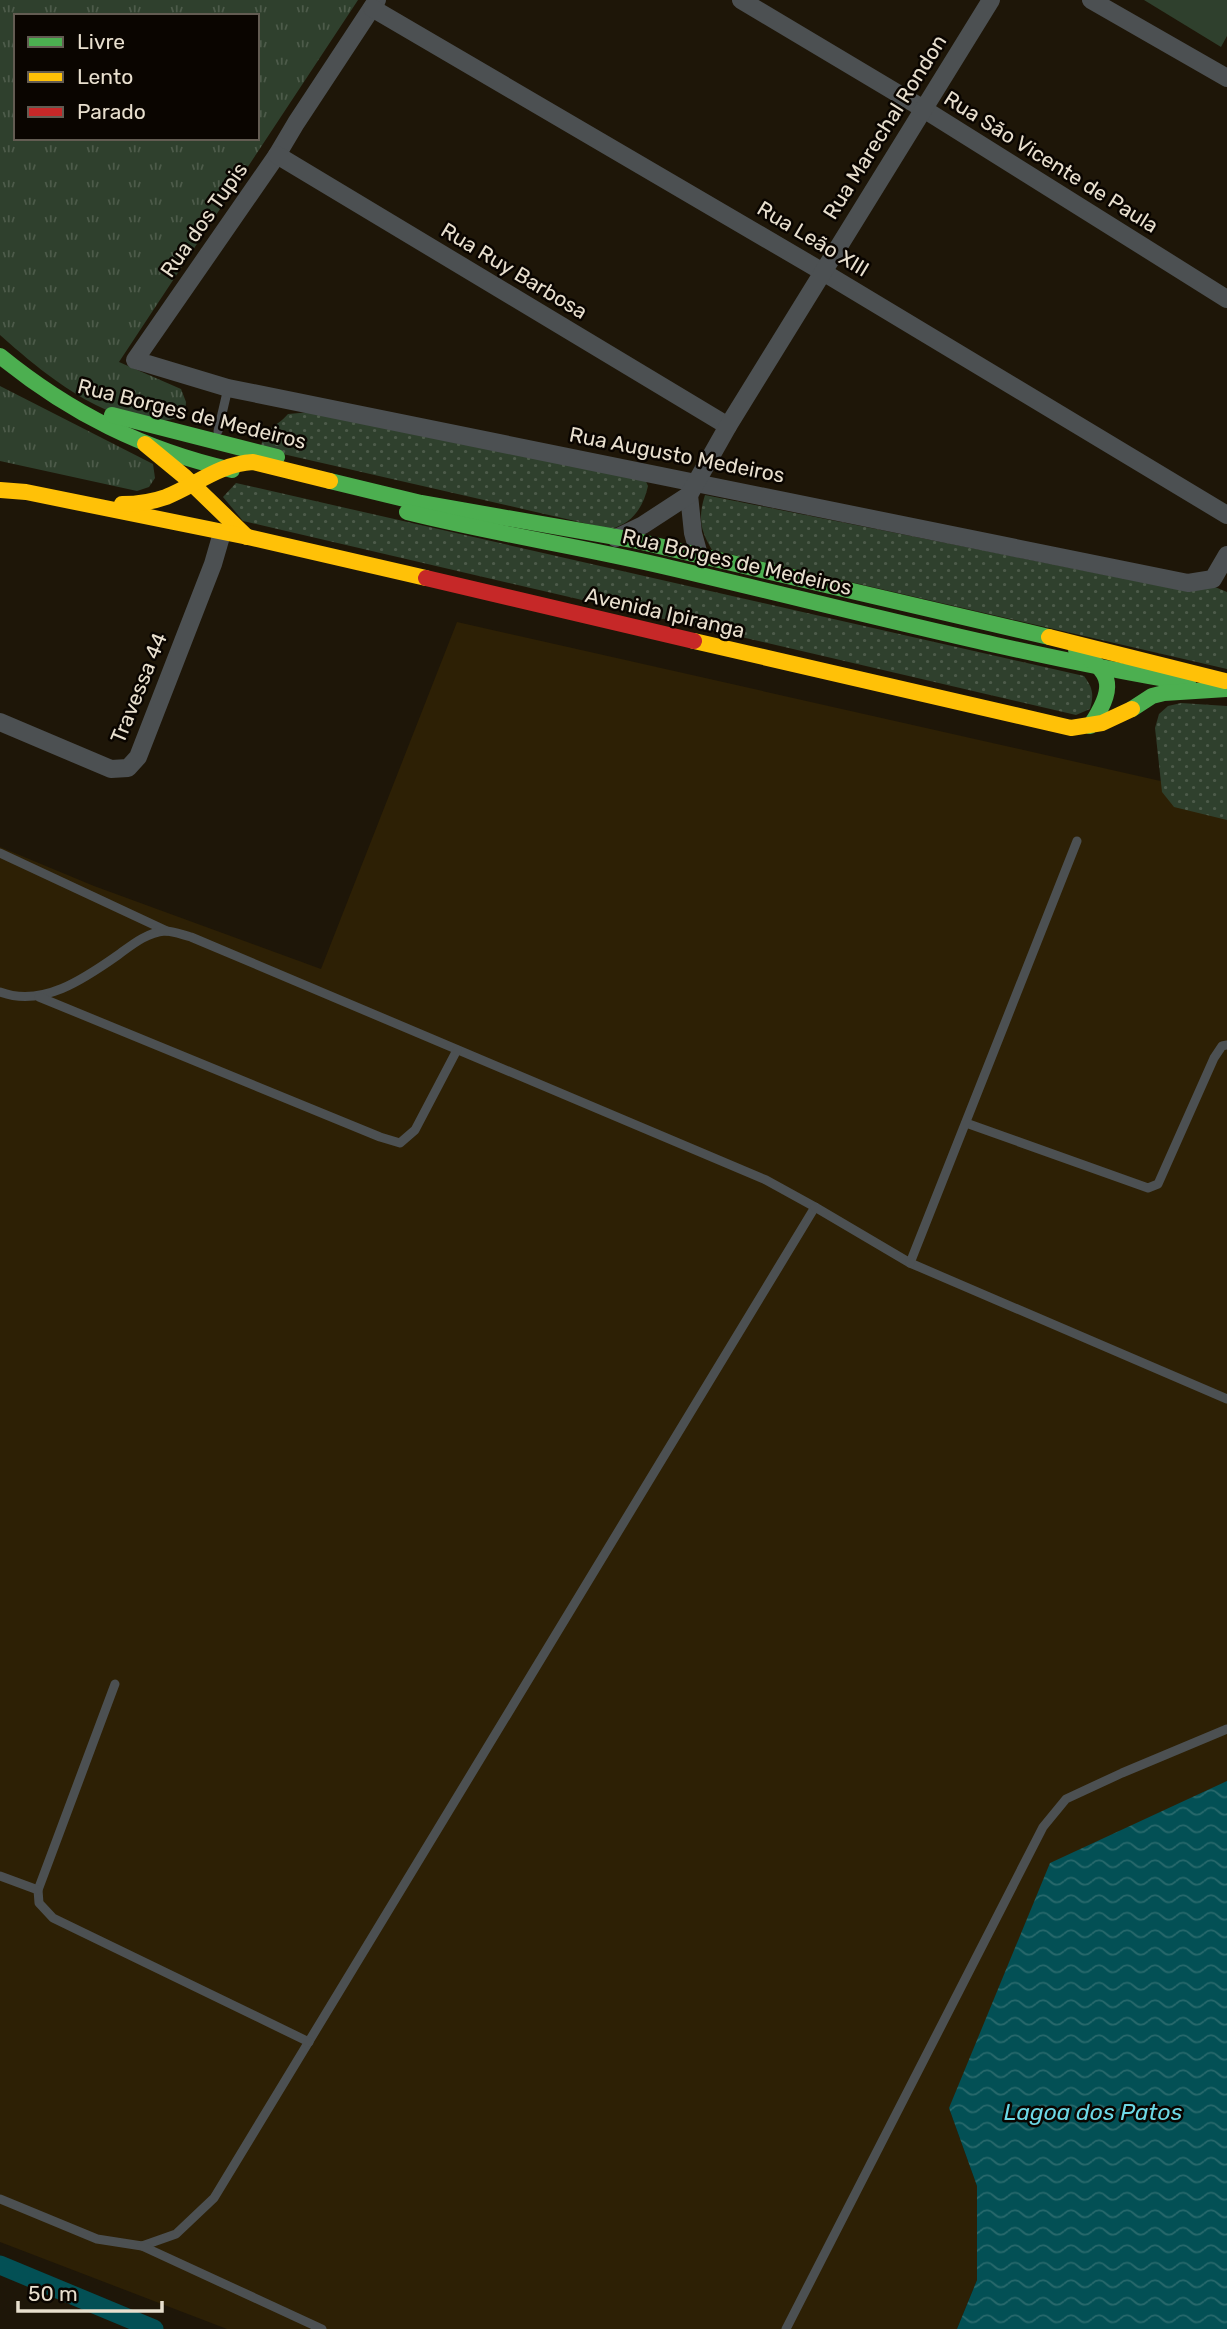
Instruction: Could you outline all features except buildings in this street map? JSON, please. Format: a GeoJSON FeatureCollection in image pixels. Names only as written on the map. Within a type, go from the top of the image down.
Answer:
{"type":"FeatureCollection","features":[{"type":"Feature","properties":{"kind":"main road"},"geometry":{"type":"LineString","coordinates":[[0,356],[64,402]]}},
{"type":"Feature","properties":{"kind":"main road","name":"Rua Borges de Medeiros"},"geometry":{"type":"LineString","coordinates":[[64,402],[82,416],[145,444],[221,468],[257,474],[472,528],[625,557],[1104,669],[1225,686]]}},
{"type":"Feature","properties":{"kind":"main road","name":"Rua Borges de Medeiros"},"geometry":{"type":"LineString","coordinates":[[64,402],[79,404],[129,421],[478,508],[523,523],[706,557],[949,612],[1225,686]]}},
{"type":"Feature","properties":{"kind":"main road"},"geometry":{"type":"LineString","coordinates":[[145,444],[191,482],[213,507],[248,537]]}},
{"type":"Feature","properties":{"kind":"main road"},"geometry":{"type":"LineString","coordinates":[[0,490],[96,505],[138,504],[178,491],[221,468],[239,462],[253,462],[421,503],[523,523]]}},
{"type":"Feature","properties":{"kind":"main road","name":"Avenida Ipiranga"},"geometry":{"type":"LineString","coordinates":[[96,505],[248,537],[1071,728],[1090,726],[1115,718],[1164,692],[1225,686]]}},
{"type":"Feature","properties":{"kind":"main road"},"geometry":{"type":"LineString","coordinates":[[706,557],[743,572],[847,600],[1074,650],[1104,669],[1108,684],[1107,696],[1090,726]]}},
{"type":"Feature","properties":{"kind":"street","name":"Rua São Vicente de Paula"},"geometry":{"type":"LineString","coordinates":[[741,0],[922,108],[1227,299]]}},
{"type":"Feature","properties":{"kind":"street","name":"Rua Marechal Rondon"},"geometry":{"type":"LineString","coordinates":[[615,538],[643,525],[692,488],[922,108],[991,0]]}},
{"type":"Feature","properties":{"kind":"street"},"geometry":{"type":"LineString","coordinates":[[1091,0],[1227,78]]}},
{"type":"Feature","properties":{"kind":"street","name":"Rua dos Tupis"},"geometry":{"type":"LineString","coordinates":[[135,360],[277,155],[375,4]]}},
{"type":"Feature","properties":{"kind":"street","name":"Rua Leão XIII"},"geometry":{"type":"LineString","coordinates":[[375,4],[1227,516]]}},
{"type":"Feature","properties":{"kind":"street","name":"Rua Ruy Barbosa"},"geometry":{"type":"LineString","coordinates":[[277,155],[728,426]]}},
{"type":"Feature","properties":{"kind":"street","name":"Rua Augusto Medeiros"},"geometry":{"type":"LineString","coordinates":[[135,360],[228,388],[692,488],[1188,583],[1213,579],[1227,555]]}},
{"type":"Feature","properties":{"kind":"street"},"geometry":{"type":"LineString","coordinates":[[692,488],[693,533],[706,557]]}},
{"type":"Feature","properties":{"kind":"street","name":"Travessa 44"},"geometry":{"type":"LineString","coordinates":[[0,722],[111,769],[128,768],[138,757],[213,565],[222,533]]}},
{"type":"Feature","properties":{"kind":"lane"},"geometry":{"type":"LineString","coordinates":[[218,431],[228,388]]}},
{"type":"Feature","properties":{"kind":"lane"},"geometry":{"type":"LineString","coordinates":[[910,1263],[1077,841]]}},
{"type":"Feature","properties":{"kind":"lane"},"geometry":{"type":"LineString","coordinates":[[0,853],[167,931],[191,937],[766,1181],[910,1263],[1227,1399]]}},
{"type":"Feature","properties":{"kind":"lane"},"geometry":{"type":"LineString","coordinates":[[38,997],[88,976],[144,936],[167,931]]}},
{"type":"Feature","properties":{"kind":"lane"},"geometry":{"type":"LineString","coordinates":[[0,992],[15,997],[38,997],[400,1143],[415,1130],[457,1050]]}},
{"type":"Feature","properties":{"kind":"lane"},"geometry":{"type":"LineString","coordinates":[[966,1124],[1148,1188],[1158,1184],[1214,1058],[1222,1046],[1227,1045]]}},
{"type":"Feature","properties":{"kind":"lane"},"geometry":{"type":"LineString","coordinates":[[142,2246],[176,2234],[214,2198],[815,1207]]}},
{"type":"Feature","properties":{"kind":"lane"},"geometry":{"type":"LineString","coordinates":[[115,1684],[38,1890],[39,1903],[53,1918],[309,2042]]}},
{"type":"Feature","properties":{"kind":"lane"},"geometry":{"type":"LineString","coordinates":[[786,2329],[1043,1827],[1066,1799],[1227,1730]]}},
{"type":"Feature","properties":{"kind":"lane"},"geometry":{"type":"LineString","coordinates":[[0,1876],[38,1890]]}},
{"type":"Feature","properties":{"kind":"lane"},"geometry":{"type":"LineString","coordinates":[[0,2199],[97,2239],[142,2246],[322,2329]]}},
{"type":"Feature","properties":{"kind":"shaded area"},"geometry":{"type":"Polygon","coordinates":[[[457,622],[1227,796],[1227,1783],[949,2108],[977,2186],[977,2280],[957,2329],[227,2329],[0,2242],[0,847],[94,886],[321,969],[457,622]]]}},
{"type":"Feature","properties":{"kind":"green space"},"geometry":{"type":"Polygon","coordinates":[[[0,0],[358,0],[119,362],[181,389],[186,402],[185,415],[161,421],[136,419],[111,412],[85,399],[38,367],[0,335],[0,0]]]}},
{"type":"Feature","properties":{"kind":"green space"},"geometry":{"type":"Polygon","coordinates":[[[1144,0],[1227,0],[1227,36],[1221,47],[1144,0]]]}},
{"type":"Feature","properties":{"kind":"green space"},"geometry":{"type":"Polygon","coordinates":[[[0,386],[153,464],[155,478],[149,487],[137,491],[0,461],[0,386]]]}},
{"type":"Feature","properties":{"kind":"green space"},"geometry":{"type":"Polygon","coordinates":[[[311,412],[644,477],[648,486],[635,514],[625,523],[610,529],[261,449],[267,432],[288,414],[311,412]]]}},
{"type":"Feature","properties":{"kind":"green space"},"geometry":{"type":"Polygon","coordinates":[[[236,483],[1084,676],[1092,692],[1090,709],[1076,715],[243,521],[223,497],[236,483]]]}},
{"type":"Feature","properties":{"kind":"green space"},"geometry":{"type":"Polygon","coordinates":[[[705,495],[1182,590],[1215,587],[1227,592],[1227,669],[712,550],[701,523],[705,495]]]}},
{"type":"Feature","properties":{"kind":"green space"},"geometry":{"type":"Polygon","coordinates":[[[1181,703],[1227,706],[1227,820],[1174,807],[1162,792],[1155,728],[1159,714],[1168,706],[1181,703]]]}},
{"type":"Feature","properties":{"kind":"water","name":"Lagoa dos Patos"},"geometry":{"type":"Polygon","coordinates":[[[1227,1781],[1227,2329],[957,2329],[977,2280],[977,2186],[949,2108],[1050,1863],[1227,1781]]]}},
{"type":"Feature","properties":{"kind":"waterway"},"geometry":{"type":"LineString","coordinates":[[0,2265],[154,2329]]}},
{"type":"Feature","properties":{"kind":"traffic: fast"},"geometry":{"type":"LineString","coordinates":[[0,356],[53,395],[109,427],[168,452],[232,470]]}},
{"type":"Feature","properties":{"kind":"traffic: fast"},"geometry":{"type":"LineString","coordinates":[[112,415],[277,457]]}},
{"type":"Feature","properties":{"kind":"traffic: fast"},"geometry":{"type":"LineString","coordinates":[[330,481],[421,503],[633,540],[1049,637]]}},
{"type":"Feature","properties":{"kind":"traffic: fast"},"geometry":{"type":"LineString","coordinates":[[407,512],[638,560],[993,644],[1188,683]]}},
{"type":"Feature","properties":{"kind":"traffic: fast"},"geometry":{"type":"LineString","coordinates":[[1076,650],[1098,667],[1107,683],[1104,702],[1090,726]]}},
{"type":"Feature","properties":{"kind":"traffic: fast"},"geometry":{"type":"LineString","coordinates":[[1132,709],[1152,696],[1164,693],[1227,689]]}},
{"type":"Feature","properties":{"kind":"traffic: slow"},"geometry":{"type":"LineString","coordinates":[[145,444],[185,477],[247,537]]}},
{"type":"Feature","properties":{"kind":"traffic: slow"},"geometry":{"type":"LineString","coordinates":[[122,504],[161,499],[218,471],[253,462],[330,481]]}},
{"type":"Feature","properties":{"kind":"traffic: slow"},"geometry":{"type":"LineString","coordinates":[[0,490],[26,492],[248,537],[426,578]]}},
{"type":"Feature","properties":{"kind":"traffic: slow"},"geometry":{"type":"LineString","coordinates":[[1049,637],[1225,681]]}},
{"type":"Feature","properties":{"kind":"traffic: slow"},"geometry":{"type":"LineString","coordinates":[[694,641],[1071,728],[1102,723],[1132,709]]}},
{"type":"Feature","properties":{"kind":"traffic: jam"},"geometry":{"type":"LineString","coordinates":[[426,578],[694,641]]}}]}
